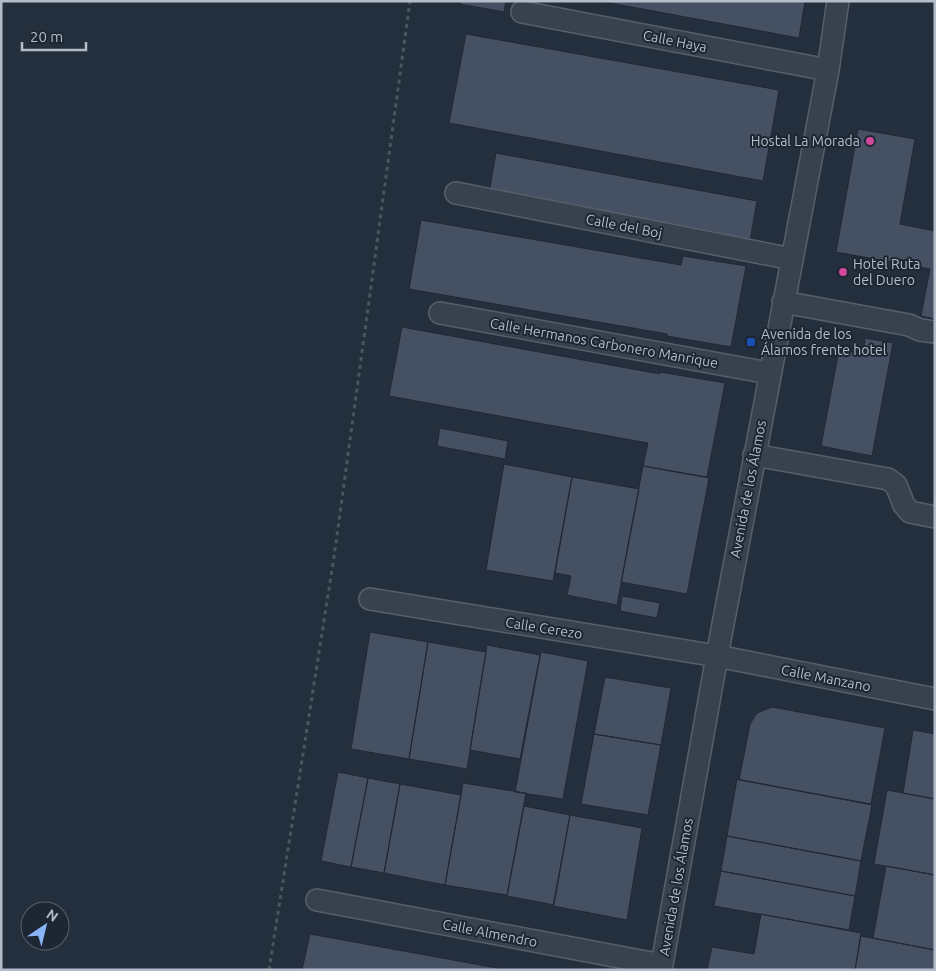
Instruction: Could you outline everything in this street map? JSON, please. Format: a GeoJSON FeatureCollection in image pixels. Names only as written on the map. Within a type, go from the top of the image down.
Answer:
{"type":"FeatureCollection","features":[{"type":"Feature","properties":{"kind":"street","name":"Avenida de los Álamos"},"geometry":{"type":"LineString","coordinates":[[662,968],[717,656],[839,4]]}},
{"type":"Feature","properties":{"kind":"street","name":"Calle Haya"},"geometry":{"type":"LineString","coordinates":[[522,12],[828,70]]}},
{"type":"Feature","properties":{"kind":"street","name":"Calle del Boj"},"geometry":{"type":"LineString","coordinates":[[456,193],[792,259]]}},
{"type":"Feature","properties":{"kind":"street"},"geometry":{"type":"LineString","coordinates":[[783,302],[909,325],[920,330],[935,332]]}},
{"type":"Feature","properties":{"kind":"street","name":"Calle Hermanos Carbonero Manrique"},"geometry":{"type":"LineString","coordinates":[[440,313],[770,373]]}},
{"type":"Feature","properties":{"kind":"street"},"geometry":{"type":"LineString","coordinates":[[754,455],[888,479],[896,485],[904,505],[910,512],[935,517]]}},
{"type":"Feature","properties":{"kind":"street","name":"Calle Cerezo"},"geometry":{"type":"LineString","coordinates":[[370,599],[717,656]]}},
{"type":"Feature","properties":{"kind":"street","name":"Calle Manzano"},"geometry":{"type":"LineString","coordinates":[[717,656],[935,699]]}},
{"type":"Feature","properties":{"kind":"street","name":"Calle Almendro"},"geometry":{"type":"LineString","coordinates":[[317,900],[662,968]]}},
{"type":"Feature","properties":{"kind":"path"},"geometry":{"type":"LineString","coordinates":[[269,970],[334,557],[410,1]]}},
{"type":"Feature","properties":{"kind":"building"},"geometry":{"type":"Polygon","coordinates":[[[461,1],[506,1],[504,12],[460,4],[461,1]]]}},
{"type":"Feature","properties":{"kind":"building"},"geometry":{"type":"Polygon","coordinates":[[[599,1],[805,1],[799,38],[599,1]]]}},
{"type":"Feature","properties":{"kind":"building"},"geometry":{"type":"Polygon","coordinates":[[[466,34],[779,90],[763,181],[449,123],[466,34]]]}},
{"type":"Feature","properties":{"kind":"building"},"geometry":{"type":"Polygon","coordinates":[[[858,129],[915,139],[900,224],[935,231],[935,319],[921,316],[930,269],[836,252],[858,129]]]}},
{"type":"Feature","properties":{"kind":"building"},"geometry":{"type":"Polygon","coordinates":[[[496,153],[757,201],[750,241],[489,193],[496,153]]]}},
{"type":"Feature","properties":{"kind":"building"},"geometry":{"type":"Polygon","coordinates":[[[421,220],[681,265],[683,256],[746,266],[731,347],[409,289],[421,220]]]}},
{"type":"Feature","properties":{"kind":"building"},"geometry":{"type":"Polygon","coordinates":[[[402,327],[660,374],[660,372],[725,383],[707,477],[643,466],[648,443],[389,396],[402,327]]]}},
{"type":"Feature","properties":{"kind":"building"},"geometry":{"type":"Polygon","coordinates":[[[865,338],[893,343],[872,456],[821,446],[839,350],[863,354],[865,338]]]}},
{"type":"Feature","properties":{"kind":"building"},"geometry":{"type":"Polygon","coordinates":[[[440,428],[508,441],[505,459],[437,446],[440,428]]]}},
{"type":"Feature","properties":{"kind":"building"},"geometry":{"type":"Polygon","coordinates":[[[504,464],[572,477],[553,581],[486,570],[504,464]]]}},
{"type":"Feature","properties":{"kind":"building"},"geometry":{"type":"Polygon","coordinates":[[[643,466],[709,478],[687,594],[621,582],[643,466]]]}},
{"type":"Feature","properties":{"kind":"building"},"geometry":{"type":"Polygon","coordinates":[[[572,477],[639,489],[617,605],[567,595],[571,576],[555,573],[572,477]]]}},
{"type":"Feature","properties":{"kind":"building"},"geometry":{"type":"Polygon","coordinates":[[[622,596],[660,603],[657,618],[620,611],[622,596]]]}},
{"type":"Feature","properties":{"kind":"building"},"geometry":{"type":"Polygon","coordinates":[[[370,632],[428,642],[409,759],[351,749],[370,632]]]}},
{"type":"Feature","properties":{"kind":"building"},"geometry":{"type":"Polygon","coordinates":[[[428,642],[486,652],[467,769],[409,759],[428,642]]]}},
{"type":"Feature","properties":{"kind":"building"},"geometry":{"type":"Polygon","coordinates":[[[487,645],[540,655],[520,759],[470,750],[487,645]]]}},
{"type":"Feature","properties":{"kind":"building"},"geometry":{"type":"Polygon","coordinates":[[[541,652],[588,661],[563,799],[515,792],[541,652]]]}},
{"type":"Feature","properties":{"kind":"building"},"geometry":{"type":"Polygon","coordinates":[[[605,677],[671,688],[661,745],[594,734],[605,677]]]}},
{"type":"Feature","properties":{"kind":"building"},"geometry":{"type":"Polygon","coordinates":[[[772,707],[885,728],[871,804],[739,780],[750,724],[757,713],[772,707]]]}},
{"type":"Feature","properties":{"kind":"building"},"geometry":{"type":"Polygon","coordinates":[[[913,730],[935,734],[935,799],[903,793],[913,730]]]}},
{"type":"Feature","properties":{"kind":"building"},"geometry":{"type":"Polygon","coordinates":[[[594,734],[661,745],[648,815],[581,804],[594,734]]]}},
{"type":"Feature","properties":{"kind":"building"},"geometry":{"type":"Polygon","coordinates":[[[338,772],[368,778],[351,867],[321,861],[338,772]]]}},
{"type":"Feature","properties":{"kind":"building"},"geometry":{"type":"Polygon","coordinates":[[[368,778],[400,784],[384,873],[351,867],[368,778]]]}},
{"type":"Feature","properties":{"kind":"building"},"geometry":{"type":"Polygon","coordinates":[[[737,779],[872,805],[861,861],[727,836],[737,779]]]}},
{"type":"Feature","properties":{"kind":"building"},"geometry":{"type":"Polygon","coordinates":[[[463,783],[526,793],[507,895],[445,885],[463,783]]]}},
{"type":"Feature","properties":{"kind":"building"},"geometry":{"type":"Polygon","coordinates":[[[400,784],[461,795],[445,885],[384,873],[400,784]]]}},
{"type":"Feature","properties":{"kind":"building"},"geometry":{"type":"Polygon","coordinates":[[[887,790],[935,799],[935,875],[874,864],[887,790]]]}},
{"type":"Feature","properties":{"kind":"building"},"geometry":{"type":"Polygon","coordinates":[[[524,806],[570,815],[554,905],[507,896],[524,806]]]}},
{"type":"Feature","properties":{"kind":"building"},"geometry":{"type":"Polygon","coordinates":[[[570,815],[642,828],[627,920],[553,906],[570,815]]]}},
{"type":"Feature","properties":{"kind":"building"},"geometry":{"type":"Polygon","coordinates":[[[727,836],[861,861],[855,896],[721,871],[727,836]]]}},
{"type":"Feature","properties":{"kind":"building"},"geometry":{"type":"Polygon","coordinates":[[[886,866],[935,875],[935,950],[873,938],[886,866]]]}},
{"type":"Feature","properties":{"kind":"building"},"geometry":{"type":"Polygon","coordinates":[[[721,871],[855,896],[849,930],[714,906],[721,871]]]}},
{"type":"Feature","properties":{"kind":"building"},"geometry":{"type":"Polygon","coordinates":[[[761,914],[861,933],[855,970],[707,970],[712,947],[754,954],[761,914]]]}},
{"type":"Feature","properties":{"kind":"building"},"geometry":{"type":"Polygon","coordinates":[[[310,934],[508,970],[302,970],[310,934]]]}},
{"type":"Feature","properties":{"kind":"building"},"geometry":{"type":"Polygon","coordinates":[[[861,936],[935,950],[935,970],[855,970],[861,936]]]}},
{"type":"Feature","properties":{"kind":"place","name":"Hostal La Morada"},"geometry":{"type":"Point","coordinates":[870,141]}},
{"type":"Feature","properties":{"kind":"place","name":"Hotel Ruta del Duero"},"geometry":{"type":"Point","coordinates":[843,272]}},
{"type":"Feature","properties":{"kind":"place","name":"Avenida de los Álamos frente hotel"},"geometry":{"type":"Point","coordinates":[751,342]}}]}
